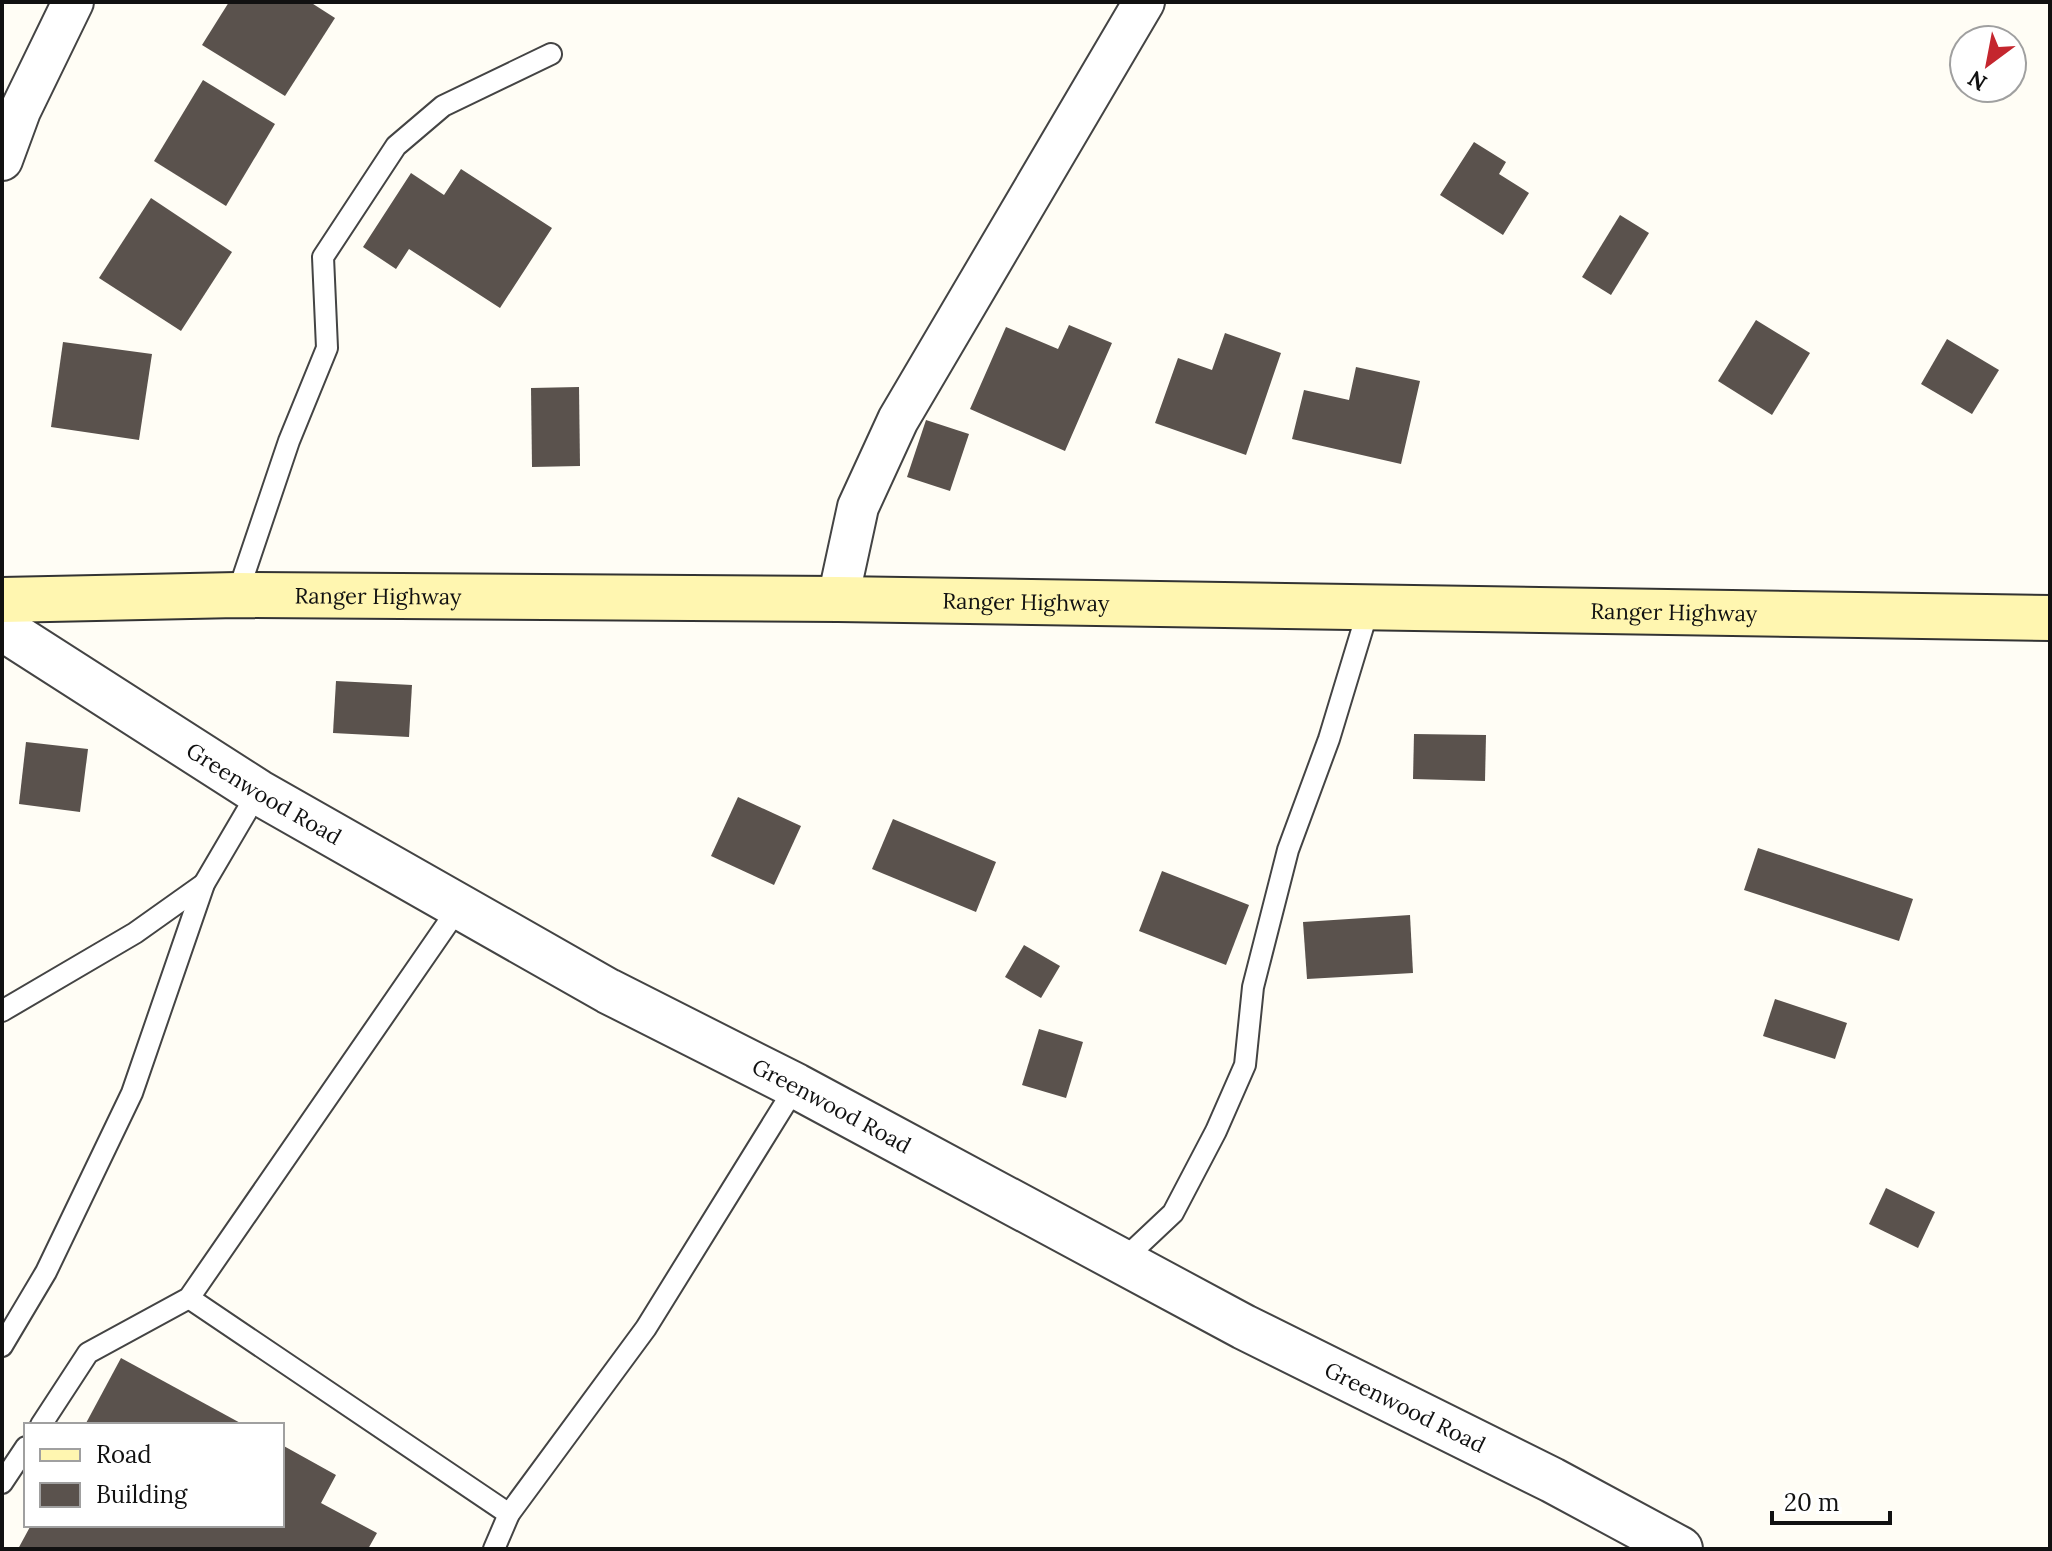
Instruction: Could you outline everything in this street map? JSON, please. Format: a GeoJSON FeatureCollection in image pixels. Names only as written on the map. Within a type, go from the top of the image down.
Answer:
{"type":"FeatureCollection","features":[{"type":"Feature","properties":{"kind":"main road","name":"Ranger Highway"},"geometry":{"type":"LineString","coordinates":[[2,600],[237,595],[838,599],[2050,618]]}},
{"type":"Feature","properties":{"kind":"street"},"geometry":{"type":"LineString","coordinates":[[2,160],[20,111],[73,2]]}},
{"type":"Feature","properties":{"kind":"street"},"geometry":{"type":"LineString","coordinates":[[838,599],[858,507],[898,420],[1144,2]]}},
{"type":"Feature","properties":{"kind":"street","name":"Greenwood Road"},"geometry":{"type":"LineString","coordinates":[[2,628],[258,792],[608,991],[796,1086],[1244,1327],[1552,1480],[1680,1549]]}},
{"type":"Feature","properties":{"kind":"lane"},"geometry":{"type":"LineString","coordinates":[[237,595],[289,441],[327,348],[323,257],[396,146],[443,106],[551,54]]}},
{"type":"Feature","properties":{"kind":"lane"},"geometry":{"type":"LineString","coordinates":[[1122,1261],[1173,1213],[1216,1131],[1245,1065],[1253,987],[1288,850],[1329,739],[1369,607]]}},
{"type":"Feature","properties":{"kind":"lane"},"geometry":{"type":"LineString","coordinates":[[2,1346],[46,1272],[132,1093],[204,884],[258,792]]}},
{"type":"Feature","properties":{"kind":"lane"},"geometry":{"type":"LineString","coordinates":[[2,1011],[135,933],[204,884]]}},
{"type":"Feature","properties":{"kind":"lane"},"geometry":{"type":"LineString","coordinates":[[42,1423],[88,1353],[189,1298],[459,907]]}},
{"type":"Feature","properties":{"kind":"lane"},"geometry":{"type":"LineString","coordinates":[[494,1549],[509,1514],[646,1328],[796,1086]]}},
{"type":"Feature","properties":{"kind":"lane"},"geometry":{"type":"LineString","coordinates":[[189,1298],[509,1514]]}},
{"type":"Feature","properties":{"kind":"lane"},"geometry":{"type":"LineString","coordinates":[[2,1483],[24,1450]]}},
{"type":"Feature","properties":{"kind":"building"},"geometry":{"type":"Polygon","coordinates":[[[229,2],[310,2],[335,18],[285,96],[202,45],[229,2]]]}},
{"type":"Feature","properties":{"kind":"building"},"geometry":{"type":"Polygon","coordinates":[[[203,80],[275,124],[226,206],[154,161],[203,80]]]}},
{"type":"Feature","properties":{"kind":"building"},"geometry":{"type":"Polygon","coordinates":[[[1474,142],[1506,162],[1499,174],[1529,193],[1503,235],[1440,195],[1474,142]]]}},
{"type":"Feature","properties":{"kind":"building"},"geometry":{"type":"Polygon","coordinates":[[[461,169],[552,228],[500,308],[409,249],[396,269],[363,247],[411,173],[444,195],[461,169]]]}},
{"type":"Feature","properties":{"kind":"building"},"geometry":{"type":"Polygon","coordinates":[[[151,198],[232,252],[181,331],[99,278],[151,198]]]}},
{"type":"Feature","properties":{"kind":"building"},"geometry":{"type":"Polygon","coordinates":[[[1620,215],[1649,233],[1611,295],[1582,277],[1620,215]]]}},
{"type":"Feature","properties":{"kind":"building"},"geometry":{"type":"Polygon","coordinates":[[[1756,320],[1810,353],[1772,415],[1718,381],[1756,320]]]}},
{"type":"Feature","properties":{"kind":"building"},"geometry":{"type":"Polygon","coordinates":[[[1069,325],[1112,343],[1065,451],[970,409],[1006,327],[1058,349],[1069,325]]]}},
{"type":"Feature","properties":{"kind":"building"},"geometry":{"type":"Polygon","coordinates":[[[1225,333],[1281,353],[1246,455],[1155,423],[1178,358],[1212,370],[1225,333]]]}},
{"type":"Feature","properties":{"kind":"building"},"geometry":{"type":"Polygon","coordinates":[[[1947,339],[1999,370],[1972,414],[1921,384],[1947,339]]]}},
{"type":"Feature","properties":{"kind":"building"},"geometry":{"type":"Polygon","coordinates":[[[63,342],[152,354],[139,440],[51,427],[63,342]]]}},
{"type":"Feature","properties":{"kind":"building"},"geometry":{"type":"Polygon","coordinates":[[[1356,367],[1420,381],[1401,464],[1292,439],[1304,390],[1349,400],[1356,367]]]}},
{"type":"Feature","properties":{"kind":"building"},"geometry":{"type":"Polygon","coordinates":[[[579,387],[580,466],[532,467],[531,388],[579,387]]]}},
{"type":"Feature","properties":{"kind":"building"},"geometry":{"type":"Polygon","coordinates":[[[926,420],[969,434],[950,491],[907,477],[926,420]]]}},
{"type":"Feature","properties":{"kind":"building"},"geometry":{"type":"Polygon","coordinates":[[[336,681],[412,685],[409,737],[333,733],[336,681]]]}},
{"type":"Feature","properties":{"kind":"building"},"geometry":{"type":"Polygon","coordinates":[[[1414,734],[1486,735],[1485,781],[1413,779],[1414,734]]]}},
{"type":"Feature","properties":{"kind":"building"},"geometry":{"type":"Polygon","coordinates":[[[26,742],[88,749],[80,812],[19,804],[26,742]]]}},
{"type":"Feature","properties":{"kind":"building"},"geometry":{"type":"Polygon","coordinates":[[[738,797],[801,826],[774,885],[711,856],[738,797]]]}},
{"type":"Feature","properties":{"kind":"building"},"geometry":{"type":"Polygon","coordinates":[[[893,819],[996,862],[976,912],[872,869],[893,819]]]}},
{"type":"Feature","properties":{"kind":"building"},"geometry":{"type":"Polygon","coordinates":[[[1758,848],[1913,899],[1899,941],[1744,890],[1758,848]]]}},
{"type":"Feature","properties":{"kind":"building"},"geometry":{"type":"Polygon","coordinates":[[[1162,871],[1249,905],[1226,965],[1139,931],[1162,871]]]}},
{"type":"Feature","properties":{"kind":"building"},"geometry":{"type":"Polygon","coordinates":[[[1410,915],[1413,973],[1307,979],[1303,922],[1410,915]]]}},
{"type":"Feature","properties":{"kind":"building"},"geometry":{"type":"Polygon","coordinates":[[[1024,945],[1060,966],[1041,998],[1005,977],[1024,945]]]}},
{"type":"Feature","properties":{"kind":"building"},"geometry":{"type":"Polygon","coordinates":[[[1775,999],[1847,1023],[1835,1059],[1763,1036],[1775,999]]]}},
{"type":"Feature","properties":{"kind":"building"},"geometry":{"type":"Polygon","coordinates":[[[1039,1029],[1083,1042],[1066,1098],[1022,1085],[1039,1029]]]}},
{"type":"Feature","properties":{"kind":"building"},"geometry":{"type":"Polygon","coordinates":[[[1886,1188],[1935,1212],[1918,1248],[1869,1224],[1886,1188]]]}},
{"type":"Feature","properties":{"kind":"building"},"geometry":{"type":"Polygon","coordinates":[[[121,1358],[240,1423],[86,1423],[121,1358]]]}},
{"type":"Feature","properties":{"kind":"building"},"geometry":{"type":"Polygon","coordinates":[[[284,1446],[336,1475],[321,1503],[377,1533],[368,1549],[18,1549],[30,1527],[284,1527],[284,1446]]]}}]}
